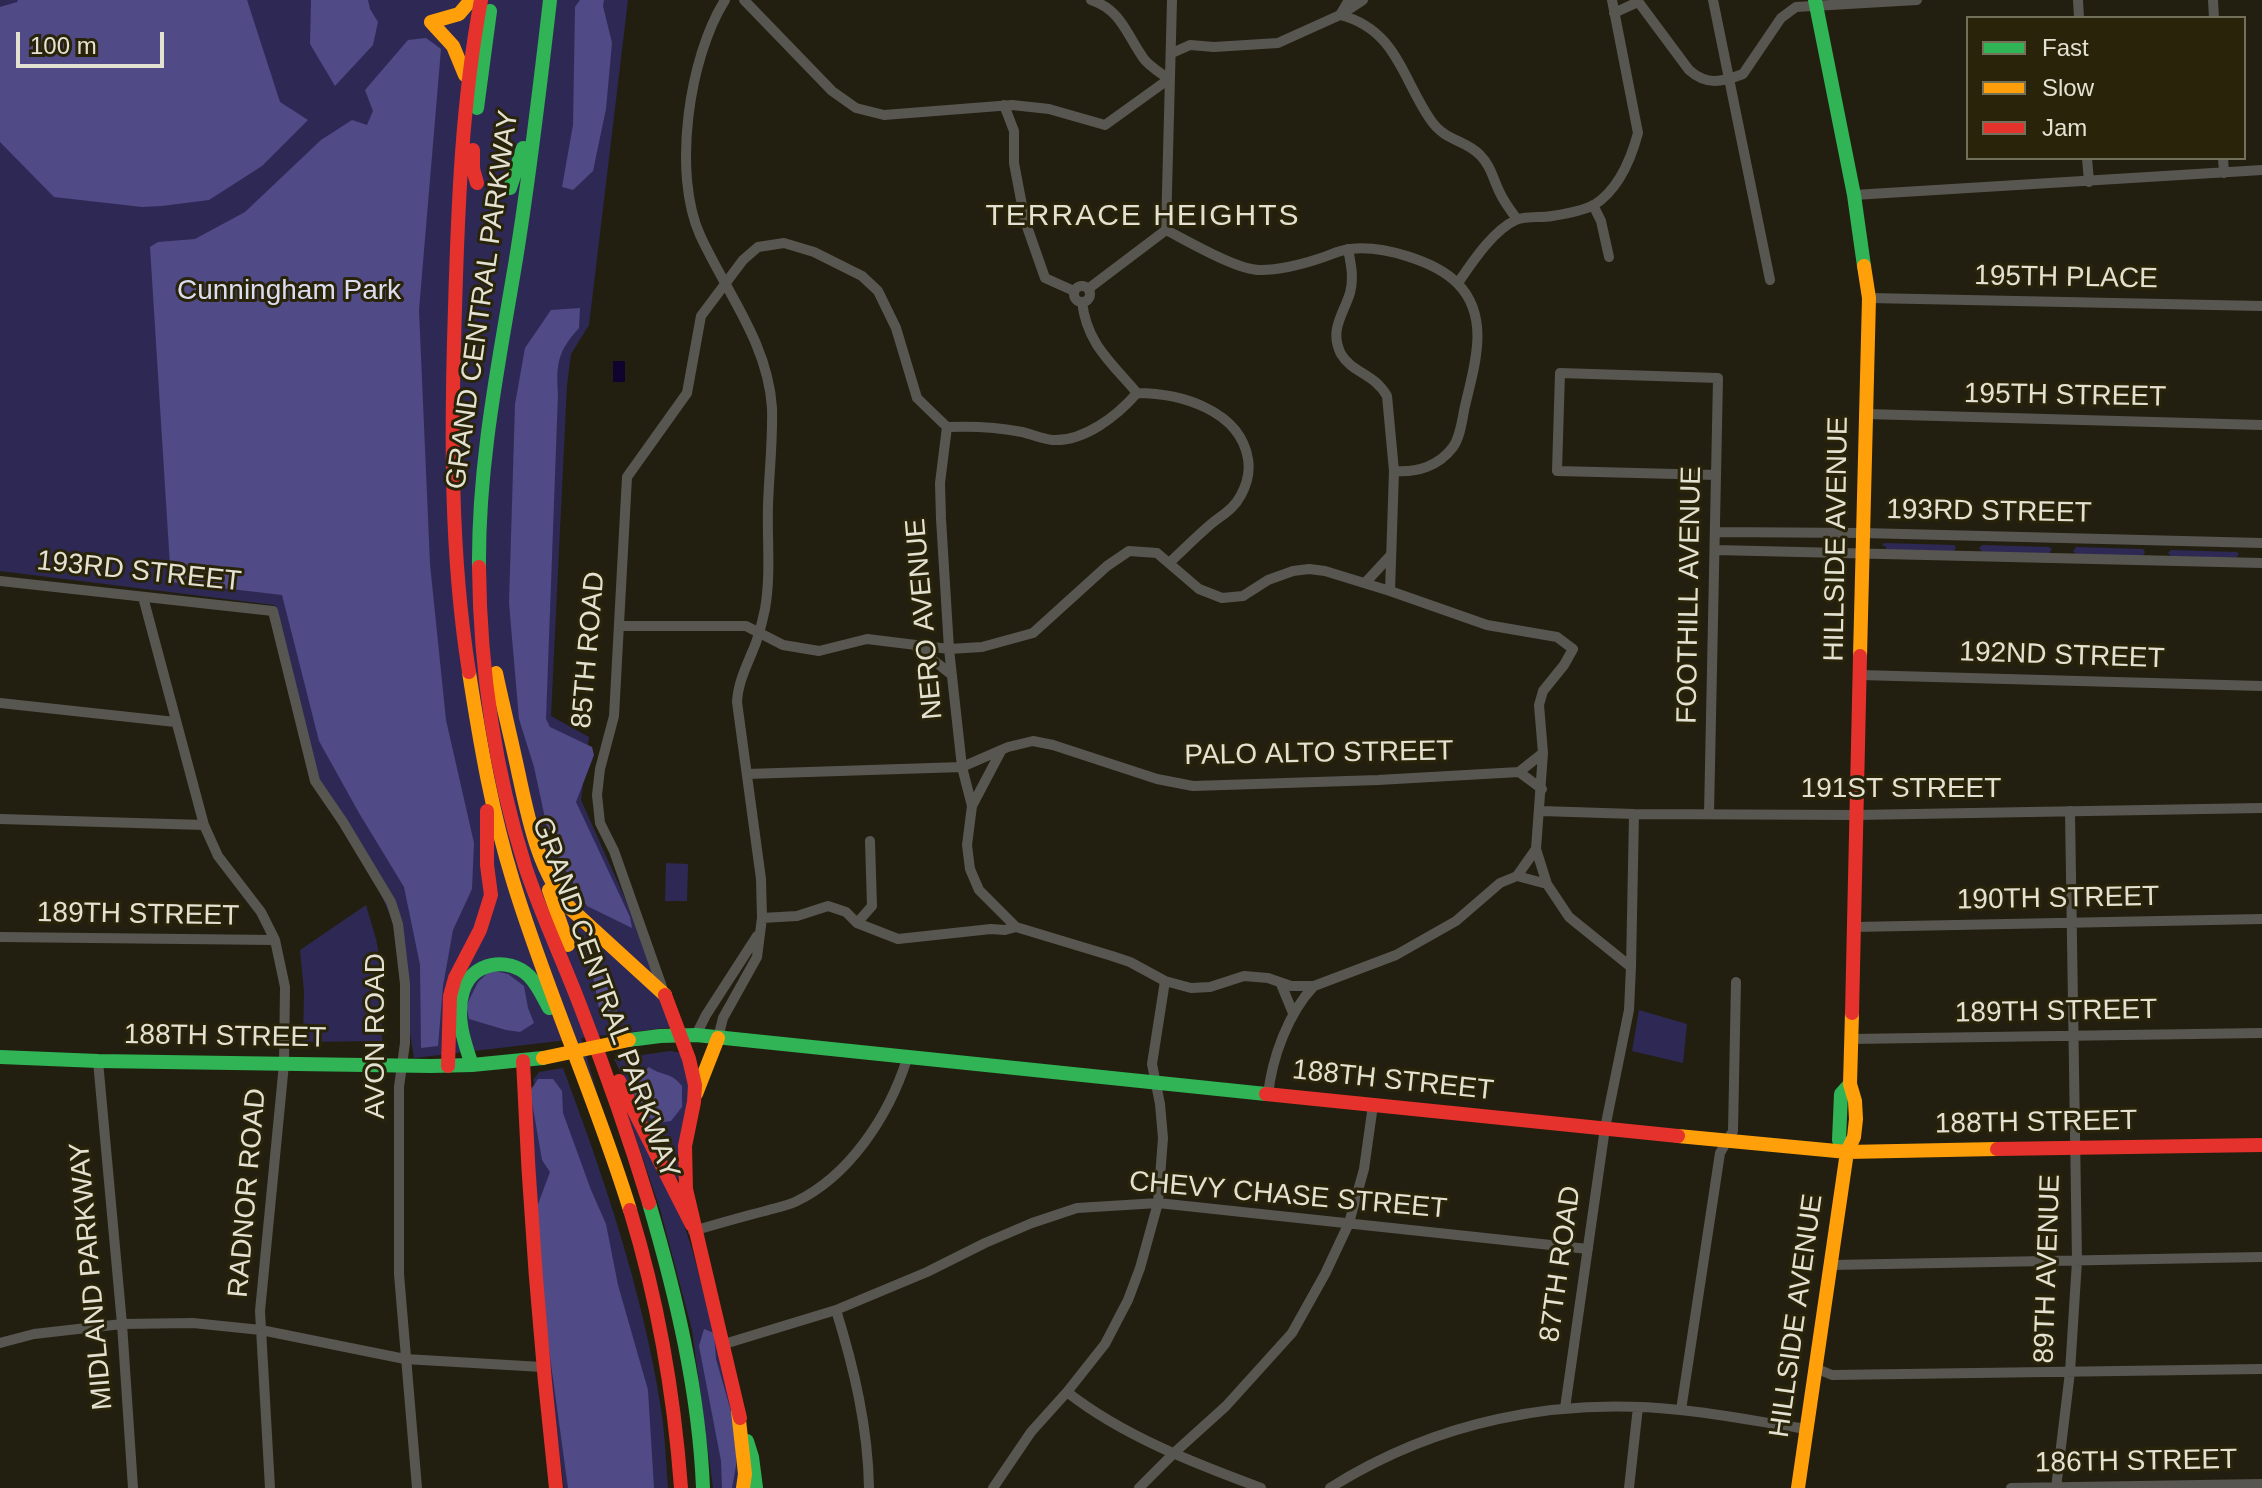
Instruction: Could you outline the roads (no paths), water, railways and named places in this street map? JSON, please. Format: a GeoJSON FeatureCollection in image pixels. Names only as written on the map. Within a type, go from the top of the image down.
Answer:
{"type":"FeatureCollection","features":[{"type":"Feature","properties":{"kind":"main road"},"geometry":{"type":"LineString","coordinates":[[467,83],[458,51],[431,22],[457,15],[471,0]]}},
{"type":"Feature","properties":{"kind":"main road","name":"GRAND CENTRAL PARKWAY"},"geometry":{"type":"LineString","coordinates":[[481,0],[467,83],[454,288],[452,433],[455,541],[472,709],[503,845],[522,908],[636,1228],[672,1390],[681,1488]]}},
{"type":"Feature","properties":{"kind":"main road"},"geometry":{"type":"LineString","coordinates":[[477,183],[472,163],[492,0]]}},
{"type":"Feature","properties":{"kind":"main road"},"geometry":{"type":"LineString","coordinates":[[510,188],[522,151],[537,22],[543,0]]}},
{"type":"Feature","properties":{"kind":"main road","name":"GRAND CENTRAL PARKWAY"},"geometry":{"type":"LineString","coordinates":[[550,0],[520,234],[492,394],[480,501],[480,608],[492,716],[510,810],[534,891],[632,1144],[658,1229],[678,1307],[693,1390],[703,1488]]}},
{"type":"Feature","properties":{"kind":"main road"},"geometry":{"type":"LineString","coordinates":[[541,75],[559,0]]}},
{"type":"Feature","properties":{"kind":"main road","name":"HILLSIDE AVENUE"},"geometry":{"type":"LineString","coordinates":[[1798,1488],[1847,1152],[1854,1141],[1856,1117],[1855,1095],[1850,1084],[1869,298],[1854,195],[1815,3]]}},
{"type":"Feature","properties":{"kind":"main road"},"geometry":{"type":"LineString","coordinates":[[452,433],[465,293]]}},
{"type":"Feature","properties":{"kind":"main road"},"geometry":{"type":"LineString","coordinates":[[492,394],[493,335],[499,297]]}},
{"type":"Feature","properties":{"kind":"main road"},"geometry":{"type":"LineString","coordinates":[[480,608],[517,775],[550,895],[613,1067],[693,1228]]}},
{"type":"Feature","properties":{"kind":"main road"},"geometry":{"type":"LineString","coordinates":[[487,780],[487,865],[491,895],[480,930],[455,978],[450,996],[448,1066],[523,1061],[528,1184],[542,1367],[556,1488]]}},
{"type":"Feature","properties":{"kind":"main road"},"geometry":{"type":"LineString","coordinates":[[537,847],[556,891],[566,904],[665,995]]}},
{"type":"Feature","properties":{"kind":"main road"},"geometry":{"type":"LineString","coordinates":[[472,1065],[462,1038],[463,990],[471,976],[482,966],[500,963],[519,968],[537,986],[581,1070]]}},
{"type":"Feature","properties":{"kind":"main road","name":"85TH ROAD"},"geometry":{"type":"LineString","coordinates":[[665,995],[679,1035]]}},
{"type":"Feature","properties":{"kind":"main road","name":"GRAND CENTRAL PARKWAY"},"geometry":{"type":"LineString","coordinates":[[679,1035],[689,1061],[695,1098],[686,1131],[684,1182],[721,1345],[752,1457],[756,1488]]}},
{"type":"Feature","properties":{"kind":"main road","name":"188TH STREET"},"geometry":{"type":"LineString","coordinates":[[523,1061],[629,1040],[696,1035],[907,1059],[1847,1152],[2262,1145]]}},
{"type":"Feature","properties":{"kind":"main road"},"geometry":{"type":"LineString","coordinates":[[695,1098],[718,1038]]}},
{"type":"Feature","properties":{"kind":"main road","name":"188TH STREET"},"geometry":{"type":"LineString","coordinates":[[0,1057],[448,1066]]}},
{"type":"Feature","properties":{"kind":"main road"},"geometry":{"type":"LineString","coordinates":[[738,1411],[745,1474],[743,1488]]}},
{"type":"Feature","properties":{"kind":"street"},"geometry":{"type":"LineString","coordinates":[[718,1038],[723,1018],[757,957],[762,918],[761,879],[737,695],[759,633],[768,583],[772,404],[758,348],[701,237],[689,197],[687,166],[691,107],[699,56],[725,0]]}},
{"type":"Feature","properties":{"kind":"street"},"geometry":{"type":"LineString","coordinates":[[744,0],[832,91],[856,108],[884,115],[1004,105],[1049,109],[1105,125],[1169,79]]}},
{"type":"Feature","properties":{"kind":"street"},"geometry":{"type":"LineString","coordinates":[[1091,0],[1117,16],[1146,61],[1169,79]]}},
{"type":"Feature","properties":{"kind":"street"},"geometry":{"type":"LineString","coordinates":[[1166,230],[1172,0]]}},
{"type":"Feature","properties":{"kind":"street"},"geometry":{"type":"LineString","coordinates":[[1340,15],[1349,0]]}},
{"type":"Feature","properties":{"kind":"street"},"geometry":{"type":"LineString","coordinates":[[1172,53],[1190,45],[1214,47],[1278,43],[1340,15],[1363,0]]}},
{"type":"Feature","properties":{"kind":"street"},"geometry":{"type":"LineString","coordinates":[[1458,283],[1484,247],[1517,219],[1556,216],[1593,205],[1610,190],[1624,171],[1634,151],[1638,133],[1612,0]]}},
{"type":"Feature","properties":{"kind":"street"},"geometry":{"type":"LineString","coordinates":[[1713,0],[1770,280]]}},
{"type":"Feature","properties":{"kind":"street"},"geometry":{"type":"LineString","coordinates":[[1614,13],[1638,1],[1697,77],[1711,82],[1743,74],[1787,12],[1796,7],[1815,3],[1917,0]]}},
{"type":"Feature","properties":{"kind":"street"},"geometry":{"type":"LineString","coordinates":[[1340,15],[1362,22],[1389,45],[1429,118],[1445,135],[1471,147],[1480,155],[1491,168],[1499,192],[1517,219]]}},
{"type":"Feature","properties":{"kind":"street"},"geometry":{"type":"LineString","coordinates":[[1004,105],[1014,131],[1014,163],[1019,194],[1040,266],[1045,278],[1074,291]]}},
{"type":"Feature","properties":{"kind":"street"},"geometry":{"type":"LineString","coordinates":[[1014,131],[1024,106]]}},
{"type":"Feature","properties":{"kind":"street"},"geometry":{"type":"LineString","coordinates":[[2087,160],[2089,182]]}},
{"type":"Feature","properties":{"kind":"street"},"geometry":{"type":"LineString","coordinates":[[2223,160],[2224,173]]}},
{"type":"Feature","properties":{"kind":"street"},"geometry":{"type":"LineString","coordinates":[[1854,195],[2262,170]]}},
{"type":"Feature","properties":{"kind":"street"},"geometry":{"type":"LineString","coordinates":[[1593,205],[1601,221],[1609,257]]}},
{"type":"Feature","properties":{"kind":"street"},"geometry":{"type":"LineString","coordinates":[[1166,230],[1258,271],[1317,260],[1348,249],[1380,250],[1425,263],[1458,283],[1473,309],[1479,340],[1458,440],[1436,463],[1406,472],[1394,471]]}},
{"type":"Feature","properties":{"kind":"street"},"geometry":{"type":"LineString","coordinates":[[1088,289],[1166,230]]}},
{"type":"Feature","properties":{"kind":"street","name":"85TH ROAD"},"geometry":{"type":"LineString","coordinates":[[665,995],[614,851],[600,823],[597,806],[600,769],[614,716],[627,477],[687,393],[701,316],[743,260],[758,247],[784,243],[814,252],[862,276],[878,291],[896,328],[917,398],[947,427]]}},
{"type":"Feature","properties":{"kind":"street"},"geometry":{"type":"LineString","coordinates":[[1348,249],[1352,283],[1339,315],[1336,336],[1339,349],[1348,363],[1372,377],[1387,396],[1394,471],[1390,591]]}},
{"type":"Feature","properties":{"kind":"street"},"geometry":{"type":"LineString","coordinates":[[1074,291],[1079,286],[1088,289]]}},
{"type":"Feature","properties":{"kind":"street"},"geometry":{"type":"LineString","coordinates":[[1082,302],[1089,297],[1088,289]]}},
{"type":"Feature","properties":{"kind":"street"},"geometry":{"type":"LineString","coordinates":[[1074,291],[1075,298],[1082,302]]}},
{"type":"Feature","properties":{"kind":"street","name":"195TH PLACE"},"geometry":{"type":"LineString","coordinates":[[1869,298],[2262,306]]}},
{"type":"Feature","properties":{"kind":"street"},"geometry":{"type":"LineString","coordinates":[[1082,302],[1093,342],[1137,393],[1169,395],[1198,404],[1237,430],[1246,448],[1248,475],[1241,496],[1228,512],[1170,562]]}},
{"type":"Feature","properties":{"kind":"street","name":"FOOTHILL AVENUE"},"geometry":{"type":"LineString","coordinates":[[1709,814],[1715,550],[1718,378],[1560,373],[1557,471],[1716,475]]}},
{"type":"Feature","properties":{"kind":"street"},"geometry":{"type":"LineString","coordinates":[[947,427],[994,428],[1053,440],[1072,437],[1118,413],[1137,393]]}},
{"type":"Feature","properties":{"kind":"street","name":"195TH STREET"},"geometry":{"type":"LineString","coordinates":[[1866,414],[2262,425]]}},
{"type":"Feature","properties":{"kind":"street","name":"NERO AVENUE"},"geometry":{"type":"LineString","coordinates":[[947,427],[940,483],[949,649],[962,767],[972,806]]}},
{"type":"Feature","properties":{"kind":"street","name":"193RD STREET"},"geometry":{"type":"LineString","coordinates":[[1715,532],[2256,543]]}},
{"type":"Feature","properties":{"kind":"street"},"geometry":{"type":"LineString","coordinates":[[1783,550],[1785,533]]}},
{"type":"Feature","properties":{"kind":"street"},"geometry":{"type":"LineString","coordinates":[[1969,536],[1969,556]]}},
{"type":"Feature","properties":{"kind":"street"},"geometry":{"type":"LineString","coordinates":[[2065,538],[2065,558]]}},
{"type":"Feature","properties":{"kind":"street"},"geometry":{"type":"LineString","coordinates":[[2161,541],[2162,560]]}},
{"type":"Feature","properties":{"kind":"street"},"geometry":{"type":"LineString","coordinates":[[2250,563],[2256,543]]}},
{"type":"Feature","properties":{"kind":"street","name":"193RD STREET"},"geometry":{"type":"LineString","coordinates":[[1715,550],[2262,563]]}},
{"type":"Feature","properties":{"kind":"street"},"geometry":{"type":"LineString","coordinates":[[620,626],[746,626],[783,645],[819,651],[867,639],[949,649],[982,647],[1033,633],[1107,566],[1129,551],[1157,553],[1199,589],[1222,598],[1243,596],[1268,580],[1309,569],[1365,583],[1487,625],[1557,637],[1573,649],[1543,691],[1539,705],[1543,753],[1536,849],[1547,884],[1569,917],[1631,967]]}},
{"type":"Feature","properties":{"kind":"street"},"geometry":{"type":"LineString","coordinates":[[1365,583],[1390,556]]}},
{"type":"Feature","properties":{"kind":"street","name":"193RD STREET"},"geometry":{"type":"LineString","coordinates":[[0,581],[273,611]]}},
{"type":"Feature","properties":{"kind":"street","name":"RADNOR ROAD"},"geometry":{"type":"LineString","coordinates":[[143,597],[204,825],[218,856],[261,912],[275,940],[285,987],[284,1064],[260,1311],[270,1488]]}},
{"type":"Feature","properties":{"kind":"street","name":"AVON ROAD"},"geometry":{"type":"LineString","coordinates":[[273,611],[315,781],[391,902],[398,924],[405,984],[405,1043],[399,1087],[399,1274],[417,1488]]}},
{"type":"Feature","properties":{"kind":"street"},"geometry":{"type":"LineString","coordinates":[[912,644],[952,675]]}},
{"type":"Feature","properties":{"kind":"street","name":"192ND STREET"},"geometry":{"type":"LineString","coordinates":[[1860,675],[2262,686]]}},
{"type":"Feature","properties":{"kind":"street"},"geometry":{"type":"LineString","coordinates":[[0,703],[175,722]]}},
{"type":"Feature","properties":{"kind":"street","name":"PALO ALTO STREET"},"geometry":{"type":"LineString","coordinates":[[747,774],[962,767],[1021,742],[1033,741],[1157,779],[1193,786],[1519,772]]}},
{"type":"Feature","properties":{"kind":"street","name":"NERO AVENUE"},"geometry":{"type":"LineString","coordinates":[[1001,751],[972,806],[967,845],[970,869],[979,890],[1016,927]]}},
{"type":"Feature","properties":{"kind":"street"},"geometry":{"type":"LineString","coordinates":[[1542,789],[1519,772],[1543,753]]}},
{"type":"Feature","properties":{"kind":"street","name":"191ST STREET"},"geometry":{"type":"LineString","coordinates":[[1541,811],[1856,815],[2262,808]]}},
{"type":"Feature","properties":{"kind":"street","name":"89TH AVENUE"},"geometry":{"type":"LineString","coordinates":[[2056,1488],[2070,1372],[2077,1261],[2070,811]]}},
{"type":"Feature","properties":{"kind":"street","name":"87TH ROAD"},"geometry":{"type":"LineString","coordinates":[[1565,1408],[1605,1128],[1629,1010],[1634,814]]}},
{"type":"Feature","properties":{"kind":"street"},"geometry":{"type":"LineString","coordinates":[[0,819],[204,825]]}},
{"type":"Feature","properties":{"kind":"street"},"geometry":{"type":"LineString","coordinates":[[857,923],[872,906],[870,841]]}},
{"type":"Feature","properties":{"kind":"street"},"geometry":{"type":"LineString","coordinates":[[762,918],[797,916],[828,906],[846,912],[857,923],[898,939],[1016,927],[1130,962],[1165,981],[1191,988],[1210,987],[1232,978],[1255,976],[1281,984],[1314,986],[1396,955],[1456,921],[1500,883],[1517,876],[1536,849]]}},
{"type":"Feature","properties":{"kind":"street"},"geometry":{"type":"LineString","coordinates":[[1517,876],[1547,884]]}},
{"type":"Feature","properties":{"kind":"street","name":"NERO AVENUE"},"geometry":{"type":"LineString","coordinates":[[989,902],[991,929]]}},
{"type":"Feature","properties":{"kind":"street","name":"190TH STREET"},"geometry":{"type":"LineString","coordinates":[[1854,927],[2262,919]]}},
{"type":"Feature","properties":{"kind":"street"},"geometry":{"type":"LineString","coordinates":[[696,1035],[760,931]]}},
{"type":"Feature","properties":{"kind":"street","name":"189TH STREET"},"geometry":{"type":"LineString","coordinates":[[0,937],[275,940]]}},
{"type":"Feature","properties":{"kind":"street"},"geometry":{"type":"LineString","coordinates":[[993,1488],[1031,1432],[1105,1344],[1128,1300],[1140,1268],[1158,1203],[1163,1138],[1152,1064],[1165,981]]}},
{"type":"Feature","properties":{"kind":"street"},"geometry":{"type":"LineString","coordinates":[[1681,1410],[1720,1153],[1734,1125],[1736,982]]}},
{"type":"Feature","properties":{"kind":"street"},"geometry":{"type":"LineString","coordinates":[[1281,984],[1293,1013]]}},
{"type":"Feature","properties":{"kind":"street"},"geometry":{"type":"LineString","coordinates":[[1268,1095],[1271,1076],[1293,1013],[1314,986]]}},
{"type":"Feature","properties":{"kind":"street","name":"189TH STREET"},"geometry":{"type":"LineString","coordinates":[[1851,1039],[2262,1033]]}},
{"type":"Feature","properties":{"kind":"street"},"geometry":{"type":"LineString","coordinates":[[693,1228],[794,1202],[824,1183],[844,1165],[879,1123],[907,1059]]}},
{"type":"Feature","properties":{"kind":"street","name":"MIDLAND PARKWAY"},"geometry":{"type":"LineString","coordinates":[[98,1061],[122,1324],[133,1488]]}},
{"type":"Feature","properties":{"kind":"street"},"geometry":{"type":"LineString","coordinates":[[1139,1488],[1226,1406],[1292,1333],[1349,1223],[1364,1169],[1373,1105]]}},
{"type":"Feature","properties":{"kind":"street","name":"CHEVY CHASE STREET"},"geometry":{"type":"LineString","coordinates":[[721,1345],[836,1310],[927,1272],[985,1243],[1077,1208],[1158,1203],[1588,1249]]}},
{"type":"Feature","properties":{"kind":"street"},"geometry":{"type":"LineString","coordinates":[[1831,1265],[2262,1257]]}},
{"type":"Feature","properties":{"kind":"street"},"geometry":{"type":"LineString","coordinates":[[836,1310],[854,1371],[869,1454],[869,1488]]}},
{"type":"Feature","properties":{"kind":"street"},"geometry":{"type":"LineString","coordinates":[[0,1343],[34,1334],[122,1324],[193,1323],[261,1330],[405,1359],[542,1367]]}},
{"type":"Feature","properties":{"kind":"street"},"geometry":{"type":"LineString","coordinates":[[1815,1368],[1832,1375],[2262,1369]]}},
{"type":"Feature","properties":{"kind":"street"},"geometry":{"type":"LineString","coordinates":[[1067,1392],[1111,1422],[1174,1453],[1261,1488]]}},
{"type":"Feature","properties":{"kind":"street"},"geometry":{"type":"LineString","coordinates":[[1629,1488],[1638,1407]]}},
{"type":"Feature","properties":{"kind":"street"},"geometry":{"type":"LineString","coordinates":[[1330,1488],[1357,1471],[1451,1430],[1508,1415],[1565,1408],[1638,1407],[1681,1410],[1807,1429]]}},
{"type":"Feature","properties":{"kind":"street","name":"186TH STREET"},"geometry":{"type":"LineString","coordinates":[[2011,1488],[2262,1484]]}},
{"type":"Feature","properties":{"kind":"district","name":"TERRACE HEIGHTS"},"geometry":{"type":"Point","coordinates":[1143,217]}},
{"type":"Feature","properties":{"kind":"park label","name":"Cunningham Park"},"geometry":{"type":"Point","coordinates":[289,291]}}]}
